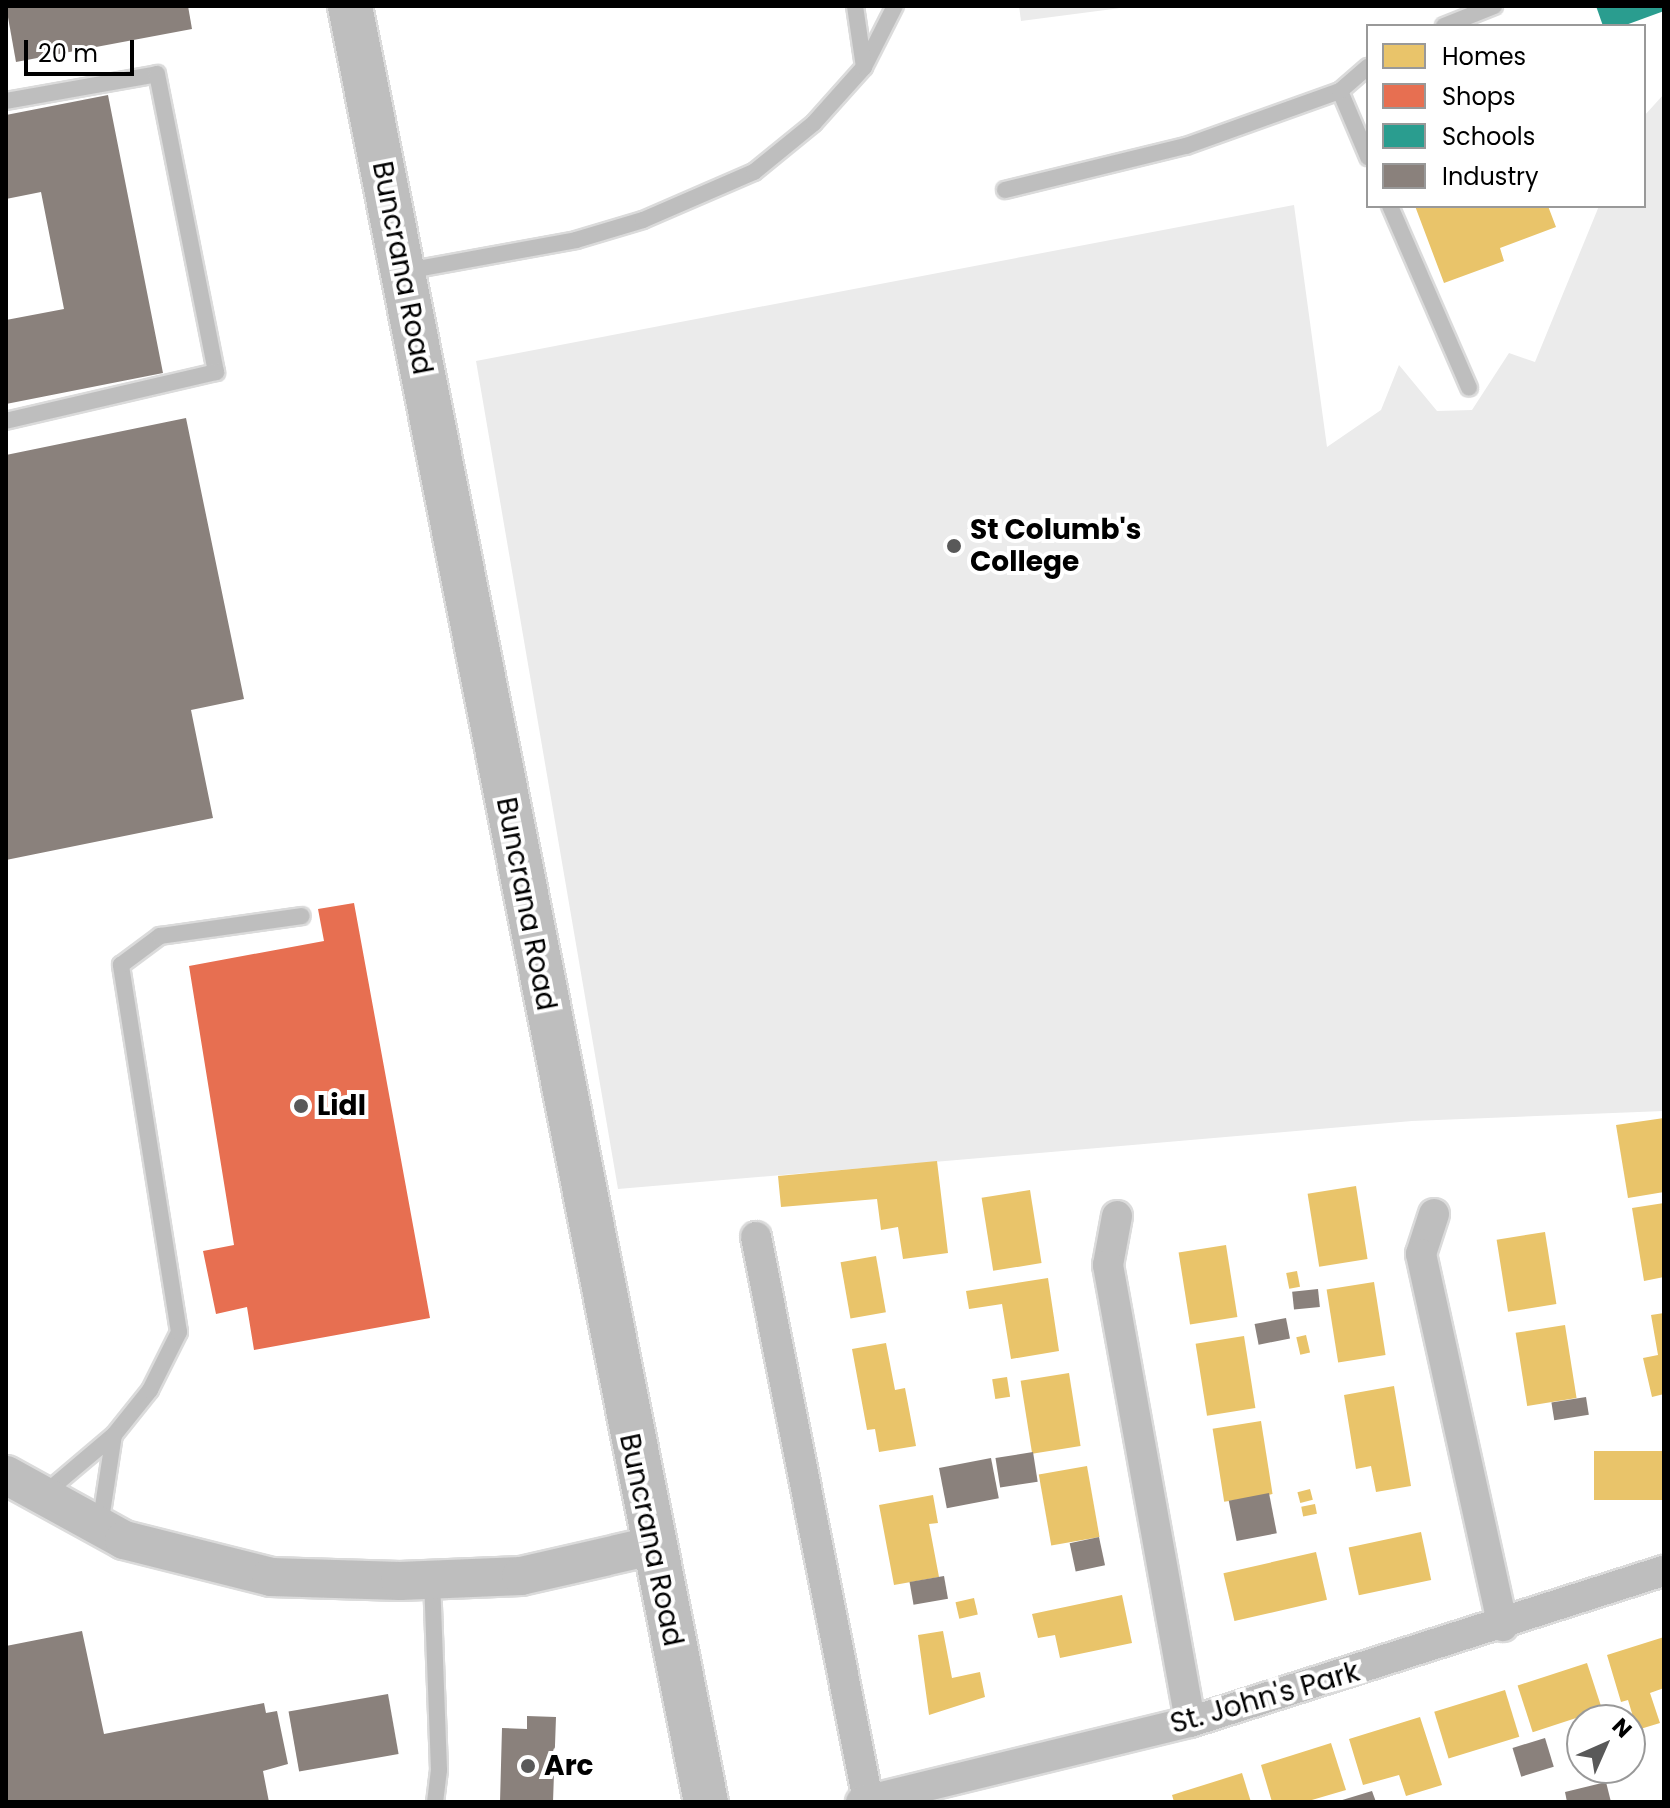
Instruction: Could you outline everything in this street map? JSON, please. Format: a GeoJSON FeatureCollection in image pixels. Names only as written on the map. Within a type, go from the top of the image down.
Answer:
{"type":"FeatureCollection","features":[{"type":"Feature","properties":{"kind":"highway","name":"Buncrana Road"},"geometry":{"type":"LineString","coordinates":[[350,6],[652,1546],[706,1802]]}},
{"type":"Feature","properties":{"kind":"street"},"geometry":{"type":"LineString","coordinates":[[1434,1214],[1421,1254],[1503,1626]]}},
{"type":"Feature","properties":{"kind":"street"},"geometry":{"type":"LineString","coordinates":[[1117,1216],[1108,1265],[1190,1722]]}},
{"type":"Feature","properties":{"kind":"street"},"geometry":{"type":"LineString","coordinates":[[756,1237],[864,1801]]}},
{"type":"Feature","properties":{"kind":"street"},"geometry":{"type":"LineString","coordinates":[[6,1475],[124,1540],[271,1577],[432,1579],[521,1576],[652,1546]]}},
{"type":"Feature","properties":{"kind":"street","name":"St. John's Park"},"geometry":{"type":"LineString","coordinates":[[864,1801],[1190,1722],[1503,1626],[1664,1571]]}},
{"type":"Feature","properties":{"kind":"lane"},"geometry":{"type":"LineString","coordinates":[[855,6],[864,67]]}},
{"type":"Feature","properties":{"kind":"lane"},"geometry":{"type":"LineString","coordinates":[[403,272],[576,240],[697,198],[754,172],[814,123],[864,67],[895,6]]}},
{"type":"Feature","properties":{"kind":"lane"},"geometry":{"type":"LineString","coordinates":[[1449,24],[1494,6]]}},
{"type":"Feature","properties":{"kind":"lane"},"geometry":{"type":"LineString","coordinates":[[1005,190],[1186,146],[1340,91],[1366,69]]}},
{"type":"Feature","properties":{"kind":"lane"},"geometry":{"type":"LineString","coordinates":[[6,101],[157,74],[216,372],[6,421]]}},
{"type":"Feature","properties":{"kind":"lane"},"geometry":{"type":"LineString","coordinates":[[1340,91],[1366,152]]}},
{"type":"Feature","properties":{"kind":"lane"},"geometry":{"type":"LineString","coordinates":[[1391,208],[1469,388]]}},
{"type":"Feature","properties":{"kind":"lane"},"geometry":{"type":"LineString","coordinates":[[43,1495],[114,1435],[150,1390],[179,1332],[121,965],[160,936],[302,916]]}},
{"type":"Feature","properties":{"kind":"lane"},"geometry":{"type":"LineString","coordinates":[[100,1526],[114,1435]]}},
{"type":"Feature","properties":{"kind":"lane"},"geometry":{"type":"LineString","coordinates":[[432,1579],[439,1770],[435,1802]]}},
{"type":"Feature","properties":{"kind":"shaded area"},"geometry":{"type":"Polygon","coordinates":[[[1019,6],[1136,6],[1021,21],[1019,6]]]}},
{"type":"Feature","properties":{"kind":"shaded area","name":"St Columb's College"},"geometry":{"type":"Polygon","coordinates":[[[1664,94],[1664,1111],[1412,1121],[618,1189],[476,361],[1294,205],[1327,447],[1381,410],[1399,365],[1437,411],[1472,410],[1509,353],[1535,362],[1598,208],[1646,208],[1646,114],[1664,94]]]}},
{"type":"Feature","properties":{"kind":"building: Homes"},"geometry":{"type":"Polygon","coordinates":[[[1416,208],[1549,208],[1556,227],[1500,248],[1504,261],[1444,283],[1416,208]]]}},
{"type":"Feature","properties":{"kind":"building: Homes"},"geometry":{"type":"Polygon","coordinates":[[[1664,1118],[1664,1192],[1628,1198],[1616,1125],[1664,1118]]]}},
{"type":"Feature","properties":{"kind":"building: Homes"},"geometry":{"type":"Polygon","coordinates":[[[937,1161],[948,1253],[903,1259],[898,1227],[881,1230],[877,1199],[781,1207],[778,1176],[937,1161]]]}},
{"type":"Feature","properties":{"kind":"building: Homes"},"geometry":{"type":"Polygon","coordinates":[[[1356,1186],[1368,1259],[1319,1267],[1308,1194],[1356,1186]]]}},
{"type":"Feature","properties":{"kind":"building: Homes"},"geometry":{"type":"Polygon","coordinates":[[[1030,1190],[1042,1263],[993,1271],[982,1198],[1030,1190]]]}},
{"type":"Feature","properties":{"kind":"building: Homes"},"geometry":{"type":"Polygon","coordinates":[[[1664,1203],[1664,1277],[1644,1281],[1632,1208],[1664,1203]]]}},
{"type":"Feature","properties":{"kind":"building: Homes"},"geometry":{"type":"Polygon","coordinates":[[[1545,1232],[1556,1304],[1508,1312],[1497,1240],[1545,1232]]]}},
{"type":"Feature","properties":{"kind":"building: Homes"},"geometry":{"type":"Polygon","coordinates":[[[1226,1245],[1237,1317],[1190,1325],[1179,1253],[1226,1245]]]}},
{"type":"Feature","properties":{"kind":"building: Homes"},"geometry":{"type":"Polygon","coordinates":[[[876,1256],[886,1312],[850,1318],[841,1262],[876,1256]]]}},
{"type":"Feature","properties":{"kind":"building: Homes"},"geometry":{"type":"Polygon","coordinates":[[[1297,1271],[1300,1287],[1289,1289],[1286,1273],[1297,1271]]]}},
{"type":"Feature","properties":{"kind":"building: Homes"},"geometry":{"type":"Polygon","coordinates":[[[1048,1278],[1059,1351],[1011,1359],[1002,1304],[969,1309],[966,1291],[1048,1278]]]}},
{"type":"Feature","properties":{"kind":"building: Homes"},"geometry":{"type":"Polygon","coordinates":[[[1374,1282],[1386,1355],[1338,1363],[1327,1290],[1374,1282]]]}},
{"type":"Feature","properties":{"kind":"building: Homes"},"geometry":{"type":"Polygon","coordinates":[[[1664,1313],[1664,1394],[1652,1397],[1643,1358],[1658,1355],[1651,1315],[1664,1313]]]}},
{"type":"Feature","properties":{"kind":"building: Homes"},"geometry":{"type":"Polygon","coordinates":[[[1565,1325],[1577,1398],[1527,1406],[1516,1333],[1565,1325]]]}},
{"type":"Feature","properties":{"kind":"building: Homes"},"geometry":{"type":"Polygon","coordinates":[[[1306,1335],[1310,1353],[1300,1355],[1296,1337],[1306,1335]]]}},
{"type":"Feature","properties":{"kind":"building: Homes"},"geometry":{"type":"Polygon","coordinates":[[[1244,1336],[1255,1408],[1207,1416],[1196,1344],[1244,1336]]]}},
{"type":"Feature","properties":{"kind":"building: Homes"},"geometry":{"type":"Polygon","coordinates":[[[886,1343],[895,1390],[905,1388],[916,1446],[879,1452],[875,1429],[867,1430],[852,1349],[886,1343]]]}},
{"type":"Feature","properties":{"kind":"building: Homes"},"geometry":{"type":"Polygon","coordinates":[[[1069,1373],[1081,1446],[1032,1454],[1021,1381],[1069,1373]]]}},
{"type":"Feature","properties":{"kind":"building: Homes"},"geometry":{"type":"Polygon","coordinates":[[[1007,1377],[1010,1397],[995,1399],[992,1379],[1007,1377]]]}},
{"type":"Feature","properties":{"kind":"building: Homes"},"geometry":{"type":"Polygon","coordinates":[[[1394,1386],[1411,1486],[1376,1492],[1371,1466],[1356,1469],[1344,1395],[1394,1386]]]}},
{"type":"Feature","properties":{"kind":"building: Homes"},"geometry":{"type":"Polygon","coordinates":[[[1261,1421],[1273,1494],[1224,1502],[1213,1429],[1261,1421]]]}},
{"type":"Feature","properties":{"kind":"building: Homes"},"geometry":{"type":"Polygon","coordinates":[[[1594,1451],[1664,1451],[1664,1500],[1594,1500],[1594,1451]]]}},
{"type":"Feature","properties":{"kind":"building: Homes"},"geometry":{"type":"Polygon","coordinates":[[[1087,1466],[1100,1537],[1051,1545],[1039,1475],[1087,1466]]]}},
{"type":"Feature","properties":{"kind":"building: Homes"},"geometry":{"type":"Polygon","coordinates":[[[1310,1489],[1313,1500],[1300,1503],[1297,1492],[1310,1489]]]}},
{"type":"Feature","properties":{"kind":"building: Homes"},"geometry":{"type":"Polygon","coordinates":[[[933,1495],[938,1523],[929,1524],[939,1577],[894,1585],[879,1505],[933,1495]]]}},
{"type":"Feature","properties":{"kind":"building: Homes"},"geometry":{"type":"Polygon","coordinates":[[[1315,1504],[1317,1514],[1303,1516],[1301,1507],[1315,1504]]]}},
{"type":"Feature","properties":{"kind":"building: Homes"},"geometry":{"type":"Polygon","coordinates":[[[1421,1532],[1431,1580],[1359,1595],[1349,1547],[1421,1532]]]}},
{"type":"Feature","properties":{"kind":"building: Homes"},"geometry":{"type":"Polygon","coordinates":[[[1316,1552],[1327,1600],[1234,1621],[1223,1573],[1316,1552]]]}},
{"type":"Feature","properties":{"kind":"building: Homes"},"geometry":{"type":"Polygon","coordinates":[[[1122,1595],[1132,1643],[1060,1658],[1055,1635],[1038,1638],[1032,1614],[1122,1595]]]}},
{"type":"Feature","properties":{"kind":"building: Homes"},"geometry":{"type":"Polygon","coordinates":[[[974,1598],[978,1615],[959,1619],[955,1602],[974,1598]]]}},
{"type":"Feature","properties":{"kind":"building: Homes"},"geometry":{"type":"Polygon","coordinates":[[[943,1631],[952,1678],[980,1672],[985,1697],[929,1715],[918,1635],[943,1631]]]}},
{"type":"Feature","properties":{"kind":"building: Homes"},"geometry":{"type":"Polygon","coordinates":[[[1664,1637],[1664,1688],[1650,1693],[1660,1723],[1646,1727],[1646,1704],[1629,1704],[1628,1700],[1621,1702],[1607,1655],[1664,1637]]]}},
{"type":"Feature","properties":{"kind":"building: Homes"},"geometry":{"type":"Polygon","coordinates":[[[1587,1663],[1600,1704],[1566,1704],[1566,1721],[1533,1732],[1518,1686],[1587,1663]]]}},
{"type":"Feature","properties":{"kind":"building: Homes"},"geometry":{"type":"Polygon","coordinates":[[[1505,1690],[1519,1737],[1449,1758],[1434,1712],[1505,1690]]]}},
{"type":"Feature","properties":{"kind":"building: Homes"},"geometry":{"type":"Polygon","coordinates":[[[1420,1717],[1442,1785],[1406,1796],[1399,1775],[1363,1785],[1349,1739],[1420,1717]]]}},
{"type":"Feature","properties":{"kind":"building: Homes"},"geometry":{"type":"Polygon","coordinates":[[[1331,1743],[1346,1790],[1305,1802],[1272,1802],[1261,1765],[1331,1743]]]}},
{"type":"Feature","properties":{"kind":"building: Homes"},"geometry":{"type":"Polygon","coordinates":[[[1242,1773],[1251,1802],[1174,1802],[1172,1795],[1242,1773]]]}},
{"type":"Feature","properties":{"kind":"building: Shops","name":"Lidl"},"geometry":{"type":"Polygon","coordinates":[[[354,903],[430,1318],[254,1350],[247,1307],[216,1314],[203,1251],[234,1245],[189,966],[324,941],[318,909],[354,903]]]}},
{"type":"Feature","properties":{"kind":"building: Schools"},"geometry":{"type":"Polygon","coordinates":[[[1596,6],[1664,6],[1664,11],[1628,24],[1602,24],[1596,6]]]}},
{"type":"Feature","properties":{"kind":"building: Industry"},"geometry":{"type":"Polygon","coordinates":[[[6,6],[188,6],[192,29],[16,62],[6,6]]]}},
{"type":"Feature","properties":{"kind":"building: Industry"},"geometry":{"type":"Polygon","coordinates":[[[108,95],[163,373],[6,404],[6,320],[64,309],[41,192],[6,199],[6,115],[108,95]]]}},
{"type":"Feature","properties":{"kind":"building: Industry"},"geometry":{"type":"Polygon","coordinates":[[[186,418],[244,699],[191,710],[213,818],[6,860],[6,455],[186,418]]]}},
{"type":"Feature","properties":{"kind":"building: Industry"},"geometry":{"type":"Polygon","coordinates":[[[1318,1289],[1320,1307],[1294,1310],[1292,1292],[1318,1289]]]}},
{"type":"Feature","properties":{"kind":"building: Industry"},"geometry":{"type":"Polygon","coordinates":[[[1286,1318],[1290,1339],[1259,1345],[1255,1324],[1286,1318]]]}},
{"type":"Feature","properties":{"kind":"building: Industry"},"geometry":{"type":"Polygon","coordinates":[[[1586,1397],[1589,1415],[1554,1420],[1551,1402],[1586,1397]]]}},
{"type":"Feature","properties":{"kind":"building: Industry"},"geometry":{"type":"Polygon","coordinates":[[[1033,1452],[1038,1482],[1000,1488],[995,1458],[1033,1452]]]}},
{"type":"Feature","properties":{"kind":"building: Industry"},"geometry":{"type":"Polygon","coordinates":[[[991,1458],[999,1498],[947,1508],[939,1468],[991,1458]]]}},
{"type":"Feature","properties":{"kind":"building: Industry"},"geometry":{"type":"Polygon","coordinates":[[[1269,1493],[1277,1533],[1237,1541],[1229,1501],[1269,1493]]]}},
{"type":"Feature","properties":{"kind":"building: Industry"},"geometry":{"type":"Polygon","coordinates":[[[1099,1537],[1105,1565],[1076,1572],[1070,1543],[1099,1537]]]}},
{"type":"Feature","properties":{"kind":"building: Industry"},"geometry":{"type":"Polygon","coordinates":[[[944,1576],[948,1599],[914,1605],[910,1582],[944,1576]]]}},
{"type":"Feature","properties":{"kind":"building: Industry"},"geometry":{"type":"Polygon","coordinates":[[[82,1631],[104,1734],[264,1703],[266,1713],[277,1711],[288,1764],[263,1771],[269,1802],[6,1802],[6,1646],[82,1631]]]}},
{"type":"Feature","properties":{"kind":"building: Industry"},"geometry":{"type":"Polygon","coordinates":[[[388,1694],[399,1754],[299,1772],[289,1712],[388,1694]]]}},
{"type":"Feature","properties":{"kind":"building: Industry","name":"Arc"},"geometry":{"type":"Polygon","coordinates":[[[527,1716],[556,1717],[553,1802],[500,1802],[502,1728],[527,1729],[527,1716]]]}},
{"type":"Feature","properties":{"kind":"building: Industry"},"geometry":{"type":"Polygon","coordinates":[[[1545,1738],[1554,1767],[1521,1777],[1512,1748],[1545,1738]]]}},
{"type":"Feature","properties":{"kind":"building: Industry"},"geometry":{"type":"Polygon","coordinates":[[[1606,1784],[1611,1802],[1567,1802],[1565,1792],[1606,1784]]]}},
{"type":"Feature","properties":{"kind":"building: Industry"},"geometry":{"type":"Polygon","coordinates":[[[1372,1791],[1376,1802],[1339,1802],[1339,1801],[1372,1791]]]}},
{"type":"Feature","properties":{"kind":"place","name":"St Columb's College"},"geometry":{"type":"Point","coordinates":[954,546]}},
{"type":"Feature","properties":{"kind":"place","name":"Lidl"},"geometry":{"type":"Point","coordinates":[301,1106]}},
{"type":"Feature","properties":{"kind":"place","name":"Arc"},"geometry":{"type":"Point","coordinates":[528,1766]}}]}
